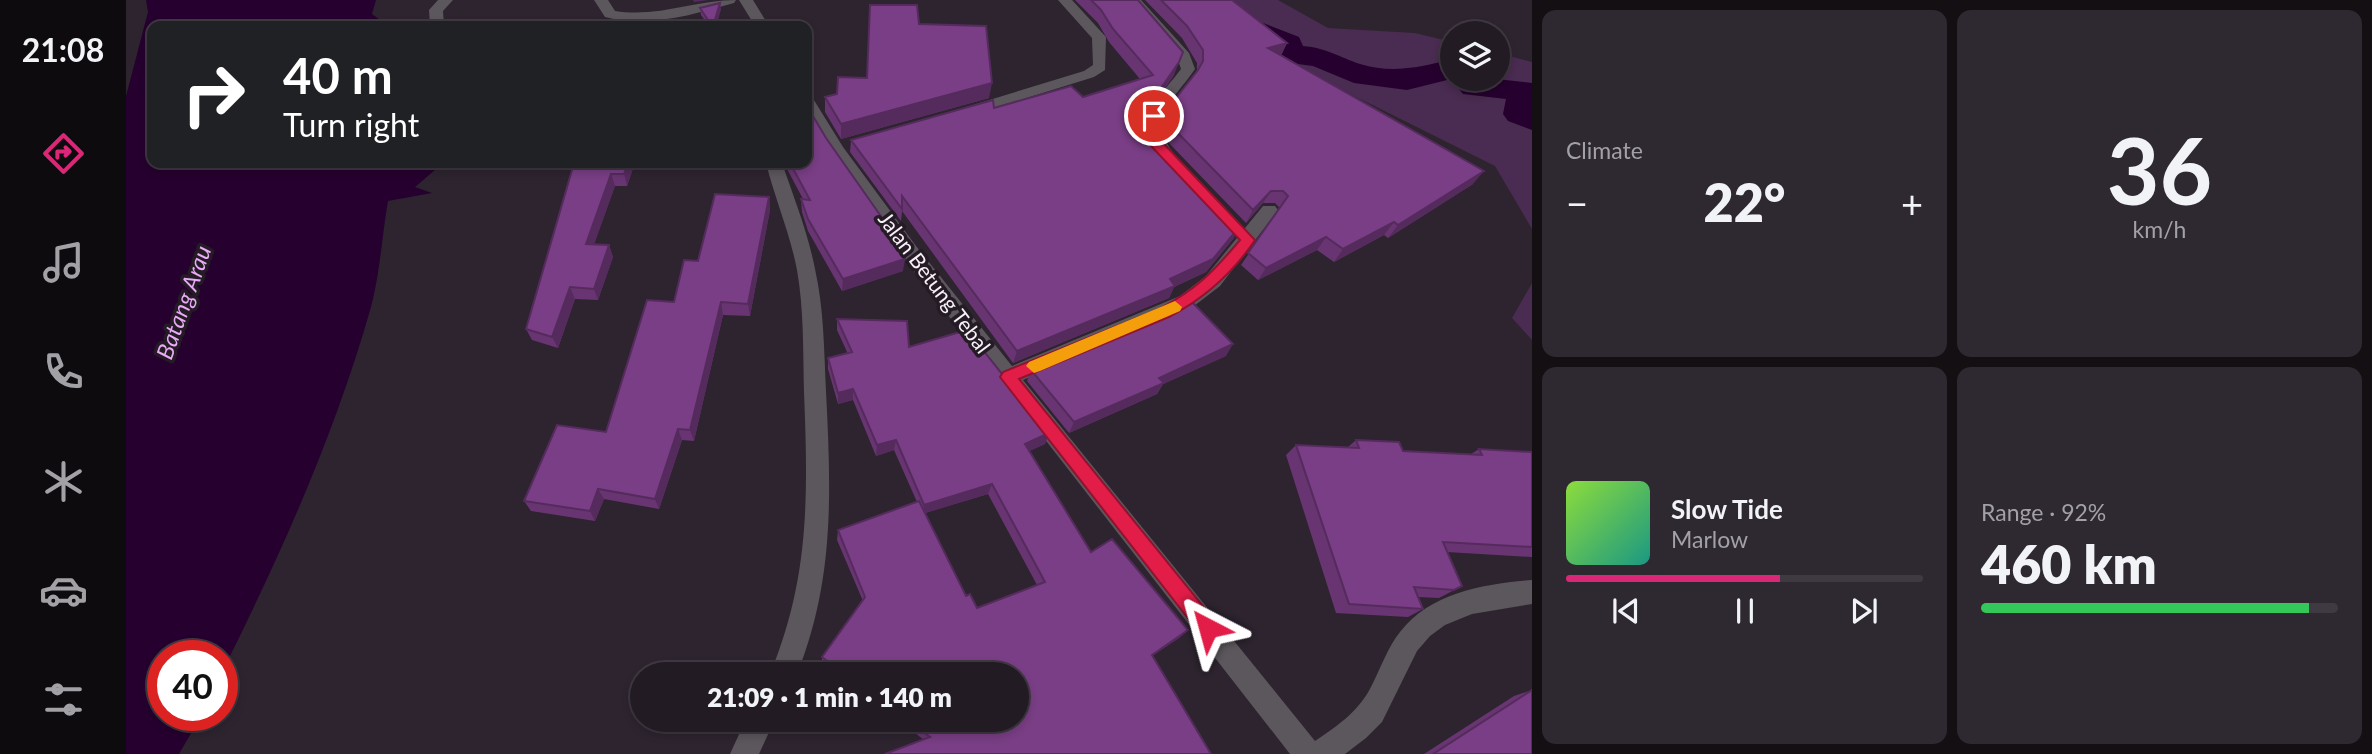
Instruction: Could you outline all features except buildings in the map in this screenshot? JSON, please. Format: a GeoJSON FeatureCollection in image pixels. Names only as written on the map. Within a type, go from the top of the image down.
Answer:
{"type":"FeatureCollection","features":[{"type":"Feature","properties":{"kind":"street"},"geometry":{"type":"LineString","coordinates":[[437,21],[436,10],[446,0]]}},
{"type":"Feature","properties":{"kind":"street"},"geometry":{"type":"LineString","coordinates":[[601,0],[610,14],[621,17],[681,13],[729,0]]}},
{"type":"Feature","properties":{"kind":"street"},"geometry":{"type":"LineString","coordinates":[[746,0],[759,21]]}},
{"type":"Feature","properties":{"kind":"street"},"geometry":{"type":"LineString","coordinates":[[952,116],[1097,71],[1102,62],[1099,37],[1065,0]]}},
{"type":"Feature","properties":{"kind":"street"},"geometry":{"type":"LineString","coordinates":[[1134,0],[1184,56],[1188,65],[1188,69],[1154,116],[1151,126],[1156,143],[1173,163]]}},
{"type":"Feature","properties":{"kind":"street","name":"Jalan Betung Tebal"},"geometry":{"type":"LineString","coordinates":[[812,107],[843,147],[909,251],[1308,754]]}},
{"type":"Feature","properties":{"kind":"street"},"geometry":{"type":"LineString","coordinates":[[776,168],[799,241],[809,288],[819,520],[811,591],[788,662]]}},
{"type":"Feature","properties":{"kind":"street"},"geometry":{"type":"LineString","coordinates":[[1008,377],[1164,313],[1186,301],[1213,281],[1243,235],[1269,209]]}},
{"type":"Feature","properties":{"kind":"street"},"geometry":{"type":"LineString","coordinates":[[1320,754],[1355,731],[1369,716],[1401,653],[1421,625],[1461,602],[1532,592]]}},
{"type":"Feature","properties":{"kind":"street"},"geometry":{"type":"LineString","coordinates":[[744,754],[755,732]]}},
{"type":"Feature","properties":{"kind":"shaded area"},"geometry":{"type":"Polygon","coordinates":[[[1214,0],[1278,0],[1328,28],[1415,33],[1440,39],[1440,91],[1510,91],[1510,56],[1532,62],[1532,229],[1495,166],[1302,70],[1214,0]]]}},
{"type":"Feature","properties":{"kind":"shaded area"},"geometry":{"type":"Polygon","coordinates":[[[1532,283],[1532,340],[1512,318],[1532,283]]]}},
{"type":"Feature","properties":{"kind":"water","name":"Batang Arau"},"geometry":{"type":"Polygon","coordinates":[[[146,0],[376,0],[372,14],[381,21],[147,21],[147,168],[436,169],[415,187],[432,193],[388,201],[371,307],[341,401],[286,538],[237,640],[147,640],[147,731],[192,731],[179,754],[126,754],[126,96],[148,12],[146,0]]]}},
{"type":"Feature","properties":{"kind":"waterway"},"geometry":{"type":"LineString","coordinates":[[1213,0],[1216,15],[1288,44],[1286,54],[1320,57],[1354,73],[1407,80],[1440,72]]}},
{"type":"Feature","properties":{"kind":"waterway"},"geometry":{"type":"LineString","coordinates":[[1510,90],[1525,91],[1520,114],[1532,119]]}},
{"type":"Feature","properties":{"kind":"slow traffic"},"geometry":{"type":"LineString","coordinates":[[1034,366],[1175,307]]}},
{"type":"Feature","properties":{"kind":"route"},"geometry":{"type":"LineString","coordinates":[[1154,116],[1152,134],[1164,154],[1248,240],[1213,281],[1186,301],[1164,313],[1008,377],[1208,628]]}}]}
